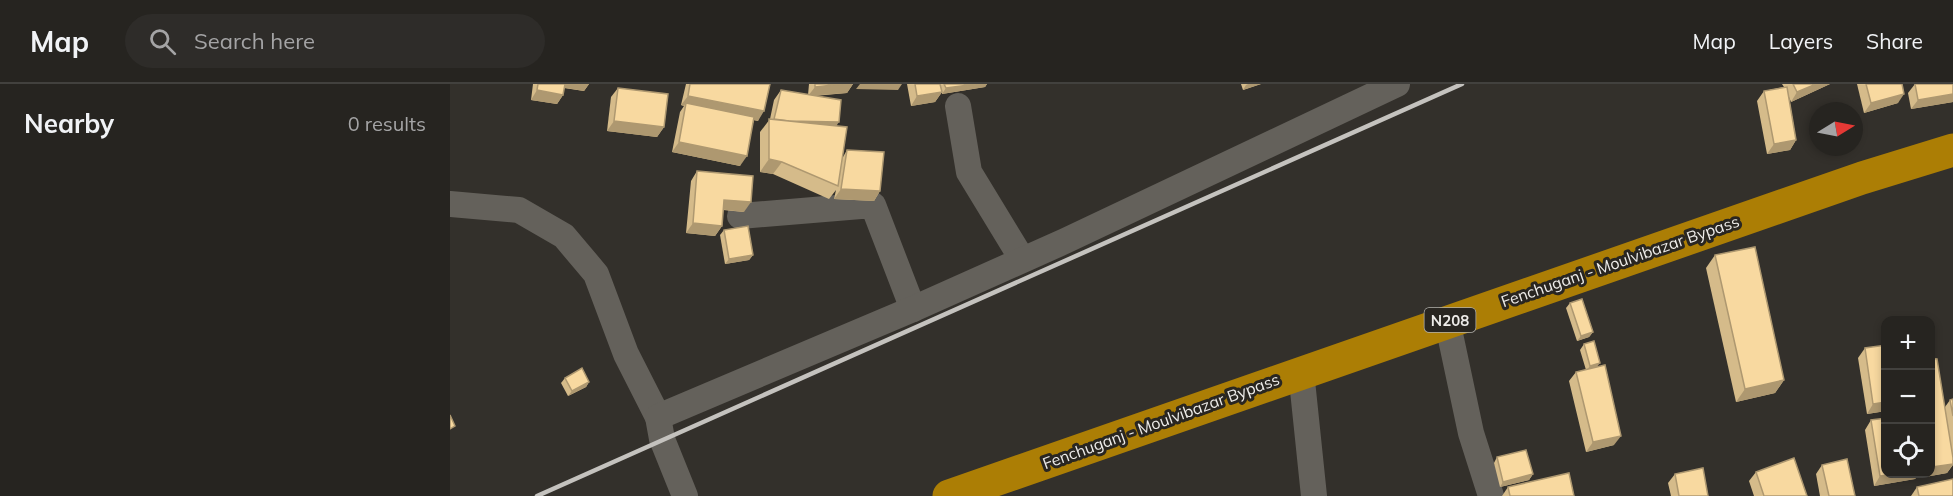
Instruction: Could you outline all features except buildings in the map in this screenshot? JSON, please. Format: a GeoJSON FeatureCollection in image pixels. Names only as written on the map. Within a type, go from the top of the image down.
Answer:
{"type":"FeatureCollection","features":[{"type":"Feature","properties":{"kind":"highway","name":"Fenchuganj - Moulvibazar Bypass"},"geometry":{"type":"LineString","coordinates":[[949,496],[1447,320],[1862,178],[1953,150]]}},
{"type":"Feature","properties":{"kind":"street"},"geometry":{"type":"LineString","coordinates":[[658,417],[913,309],[1398,84]]}},
{"type":"Feature","properties":{"kind":"street"},"geometry":{"type":"LineString","coordinates":[[958,106],[969,172],[1022,259]]}},
{"type":"Feature","properties":{"kind":"street"},"geometry":{"type":"LineString","coordinates":[[450,204],[519,210],[564,236],[596,274],[626,354],[658,417],[662,439],[685,496]]}},
{"type":"Feature","properties":{"kind":"street"},"geometry":{"type":"LineString","coordinates":[[740,216],[873,205],[913,309]]}},
{"type":"Feature","properties":{"kind":"street"},"geometry":{"type":"LineString","coordinates":[[1447,320],[1471,433],[1491,496]]}},
{"type":"Feature","properties":{"kind":"street"},"geometry":{"type":"LineString","coordinates":[[1301,371],[1314,496]]}},
{"type":"Feature","properties":{"kind":"railway"},"geometry":{"type":"LineString","coordinates":[[537,496],[1462,84]]}}]}
